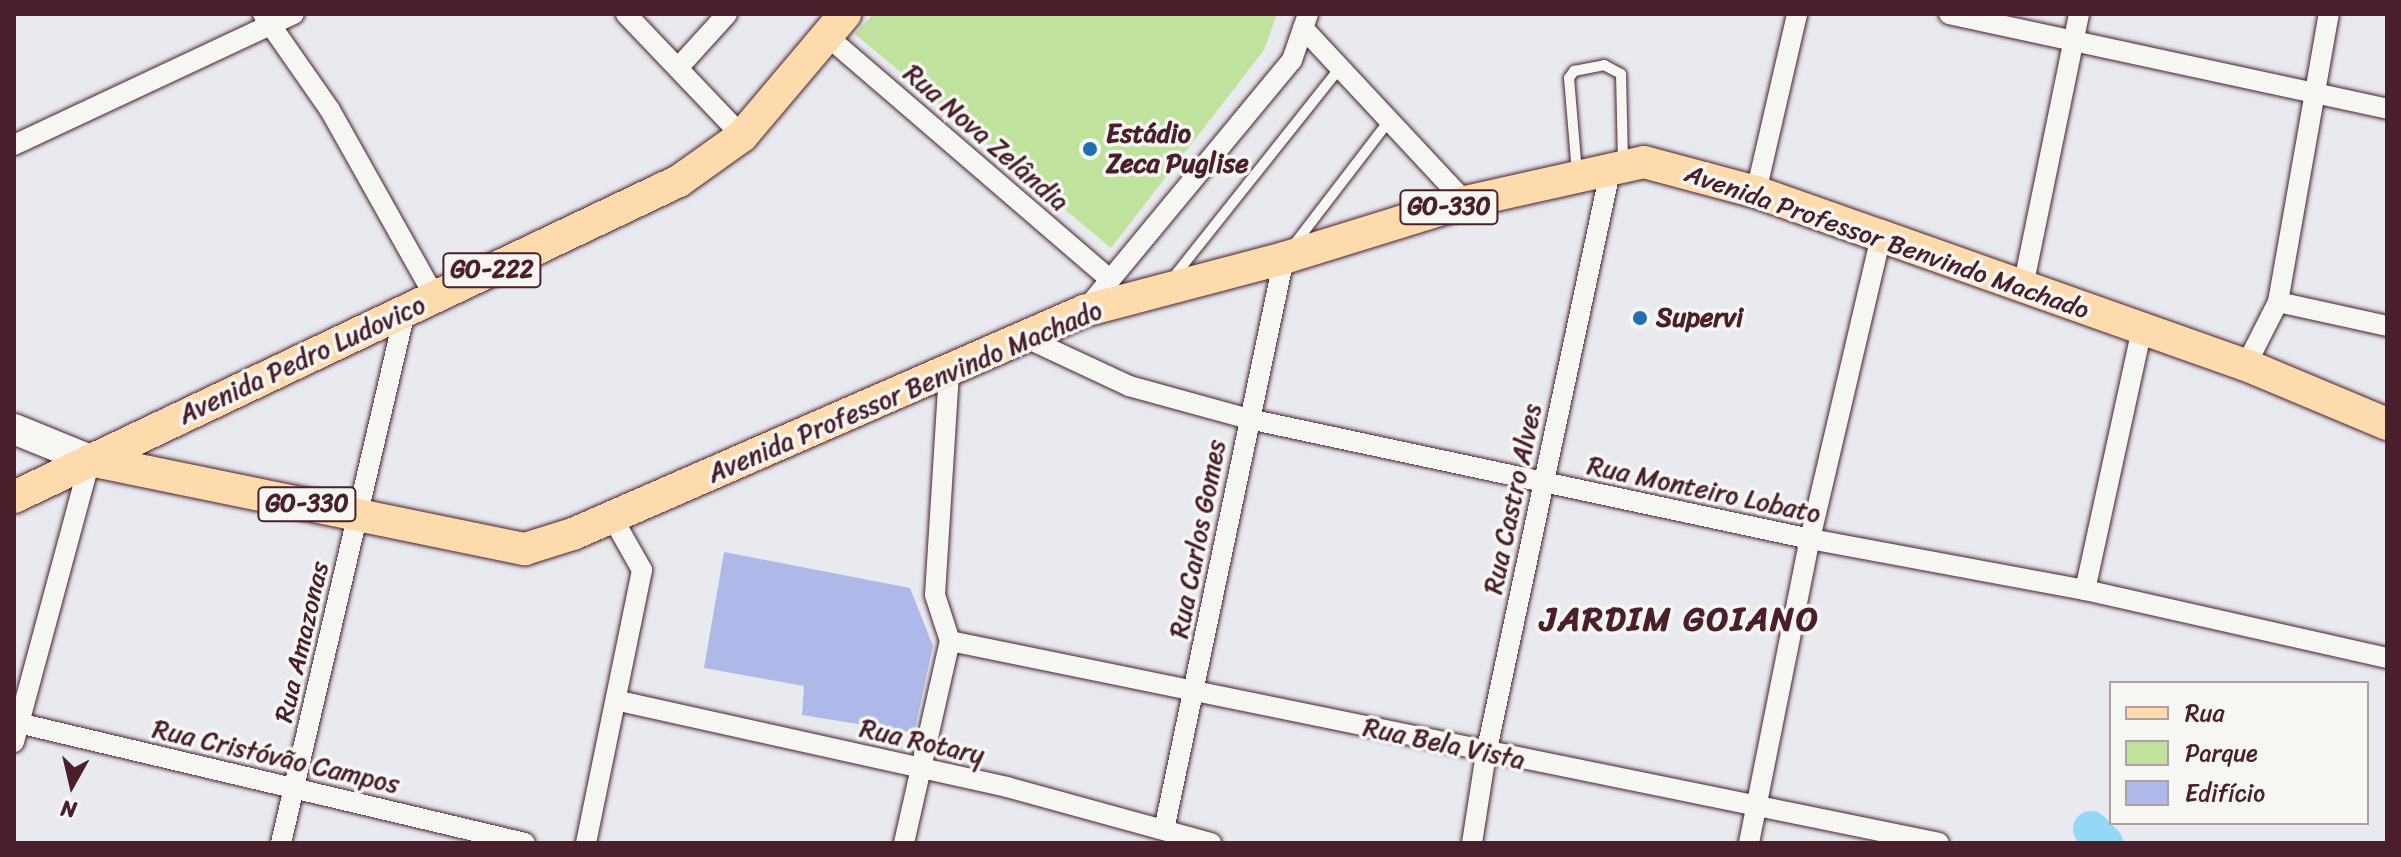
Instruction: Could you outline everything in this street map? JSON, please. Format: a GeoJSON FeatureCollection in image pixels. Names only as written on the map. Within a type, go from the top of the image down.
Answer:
{"type":"FeatureCollection","features":[{"type":"Feature","properties":{"kind":"main road","name":"Avenida Pedro Ludovico"},"geometry":{"type":"LineString","coordinates":[[14,497],[679,181],[742,136],[836,25]]}},
{"type":"Feature","properties":{"kind":"main road","name":"Avenida Professor Benvindo Machado"},"geometry":{"type":"LineString","coordinates":[[358,515],[525,549],[612,517],[1084,311],[1284,258],[1465,202],[1644,162],[1756,192],[1881,236],[2246,365],[2387,424]]}},
{"type":"Feature","properties":{"kind":"main road","name":"GO-330"},"geometry":{"type":"LineString","coordinates":[[90,460],[358,515]]}},
{"type":"Feature","properties":{"kind":"street"},"geometry":{"type":"LineString","coordinates":[[14,145],[267,20],[294,14]]}},
{"type":"Feature","properties":{"kind":"street"},"geometry":{"type":"LineString","coordinates":[[626,14],[742,136]]}},
{"type":"Feature","properties":{"kind":"street"},"geometry":{"type":"LineString","coordinates":[[678,68],[727,14]]}},
{"type":"Feature","properties":{"kind":"street"},"geometry":{"type":"LineString","coordinates":[[1756,192],[1797,14]]}},
{"type":"Feature","properties":{"kind":"street"},"geometry":{"type":"LineString","coordinates":[[1949,14],[2387,109]]}},
{"type":"Feature","properties":{"kind":"street"},"geometry":{"type":"LineString","coordinates":[[2023,287],[2079,14]]}},
{"type":"Feature","properties":{"kind":"street"},"geometry":{"type":"LineString","coordinates":[[2246,365],[2278,302],[2329,14]]}},
{"type":"Feature","properties":{"kind":"street"},"geometry":{"type":"LineString","coordinates":[[267,20],[330,110],[435,297]]}},
{"type":"Feature","properties":{"kind":"street"},"geometry":{"type":"LineString","coordinates":[[1305,21],[1340,68],[1465,202]]}},
{"type":"Feature","properties":{"kind":"street"},"geometry":{"type":"LineString","coordinates":[[1084,311],[1292,60],[1305,21]]}},
{"type":"Feature","properties":{"kind":"street","name":"Rua Nova Zelândia"},"geometry":{"type":"LineString","coordinates":[[836,25],[1110,279]]}},
{"type":"Feature","properties":{"kind":"street","name":"Rua Castro Alves"},"geometry":{"type":"LineString","coordinates":[[1472,843],[1486,754],[1542,483],[1617,166]]}},
{"type":"Feature","properties":{"kind":"street"},"geometry":{"type":"LineString","coordinates":[[1749,843],[1810,539],[1881,236]]}},
{"type":"Feature","properties":{"kind":"street","name":"Rua Carlos Gomes"},"geometry":{"type":"LineString","coordinates":[[1164,830],[1284,258]]}},
{"type":"Feature","properties":{"kind":"street"},"geometry":{"type":"LineString","coordinates":[[2278,302],[2387,326]]}},
{"type":"Feature","properties":{"kind":"street","name":"Rua Amazonas"},"geometry":{"type":"LineString","coordinates":[[281,843],[405,312]]}},
{"type":"Feature","properties":{"kind":"street"},"geometry":{"type":"LineString","coordinates":[[2085,590],[2142,329]]}},
{"type":"Feature","properties":{"kind":"street","name":"Rua Monteiro Lobato"},"geometry":{"type":"LineString","coordinates":[[1022,336],[1129,386],[1249,419],[1810,539],[2085,590],[2387,658]]}},
{"type":"Feature","properties":{"kind":"street"},"geometry":{"type":"LineString","coordinates":[[904,843],[950,641],[935,595],[949,370]]}},
{"type":"Feature","properties":{"kind":"street","name":"GO-330"},"geometry":{"type":"LineString","coordinates":[[14,429],[90,460]]}},
{"type":"Feature","properties":{"kind":"street"},"geometry":{"type":"LineString","coordinates":[[16,729],[90,460]]}},
{"type":"Feature","properties":{"kind":"street"},"geometry":{"type":"LineString","coordinates":[[586,843],[619,701],[642,570],[612,517]]}},
{"type":"Feature","properties":{"kind":"street","name":"Rua Bela Vista"},"geometry":{"type":"LineString","coordinates":[[950,641],[1486,754],[1757,804],[1939,843]]}},
{"type":"Feature","properties":{"kind":"street","name":"Rua Rotary"},"geometry":{"type":"LineString","coordinates":[[619,701],[923,768],[1211,843]]}},
{"type":"Feature","properties":{"kind":"street","name":"Rua Cristóvão Campos"},"geometry":{"type":"LineString","coordinates":[[16,729],[525,843]]}},
{"type":"Feature","properties":{"kind":"lane"},"geometry":{"type":"LineString","coordinates":[[1577,175],[1569,78],[1574,71],[1604,65],[1621,74],[1617,166]]}},
{"type":"Feature","properties":{"kind":"lane"},"geometry":{"type":"LineString","coordinates":[[1164,290],[1340,68]]}},
{"type":"Feature","properties":{"kind":"lane"},"geometry":{"type":"LineString","coordinates":[[1284,258],[1389,121]]}},
{"type":"Feature","properties":{"kind":"green space","name":"Estádio Zeca Puglise"},"geometry":{"type":"Polygon","coordinates":[[[873,14],[1277,14],[1264,50],[1111,248],[855,34],[873,14]]]}},
{"type":"Feature","properties":{"kind":"building"},"geometry":{"type":"Polygon","coordinates":[[[724,552],[910,588],[933,646],[914,733],[802,715],[804,686],[704,668],[724,552]]]}},
{"type":"Feature","properties":{"kind":"waterway"},"geometry":{"type":"LineString","coordinates":[[2091,829],[2105,843]]}},
{"type":"Feature","properties":{"kind":"place","name":"Estádio Zeca Puglise"},"geometry":{"type":"Point","coordinates":[1090,149]}},
{"type":"Feature","properties":{"kind":"place","name":"Supervi"},"geometry":{"type":"Point","coordinates":[1640,318]}},
{"type":"Feature","properties":{"kind":"district","name":"JARDIM GOIANO"},"geometry":{"type":"Point","coordinates":[1680,620]}}]}
